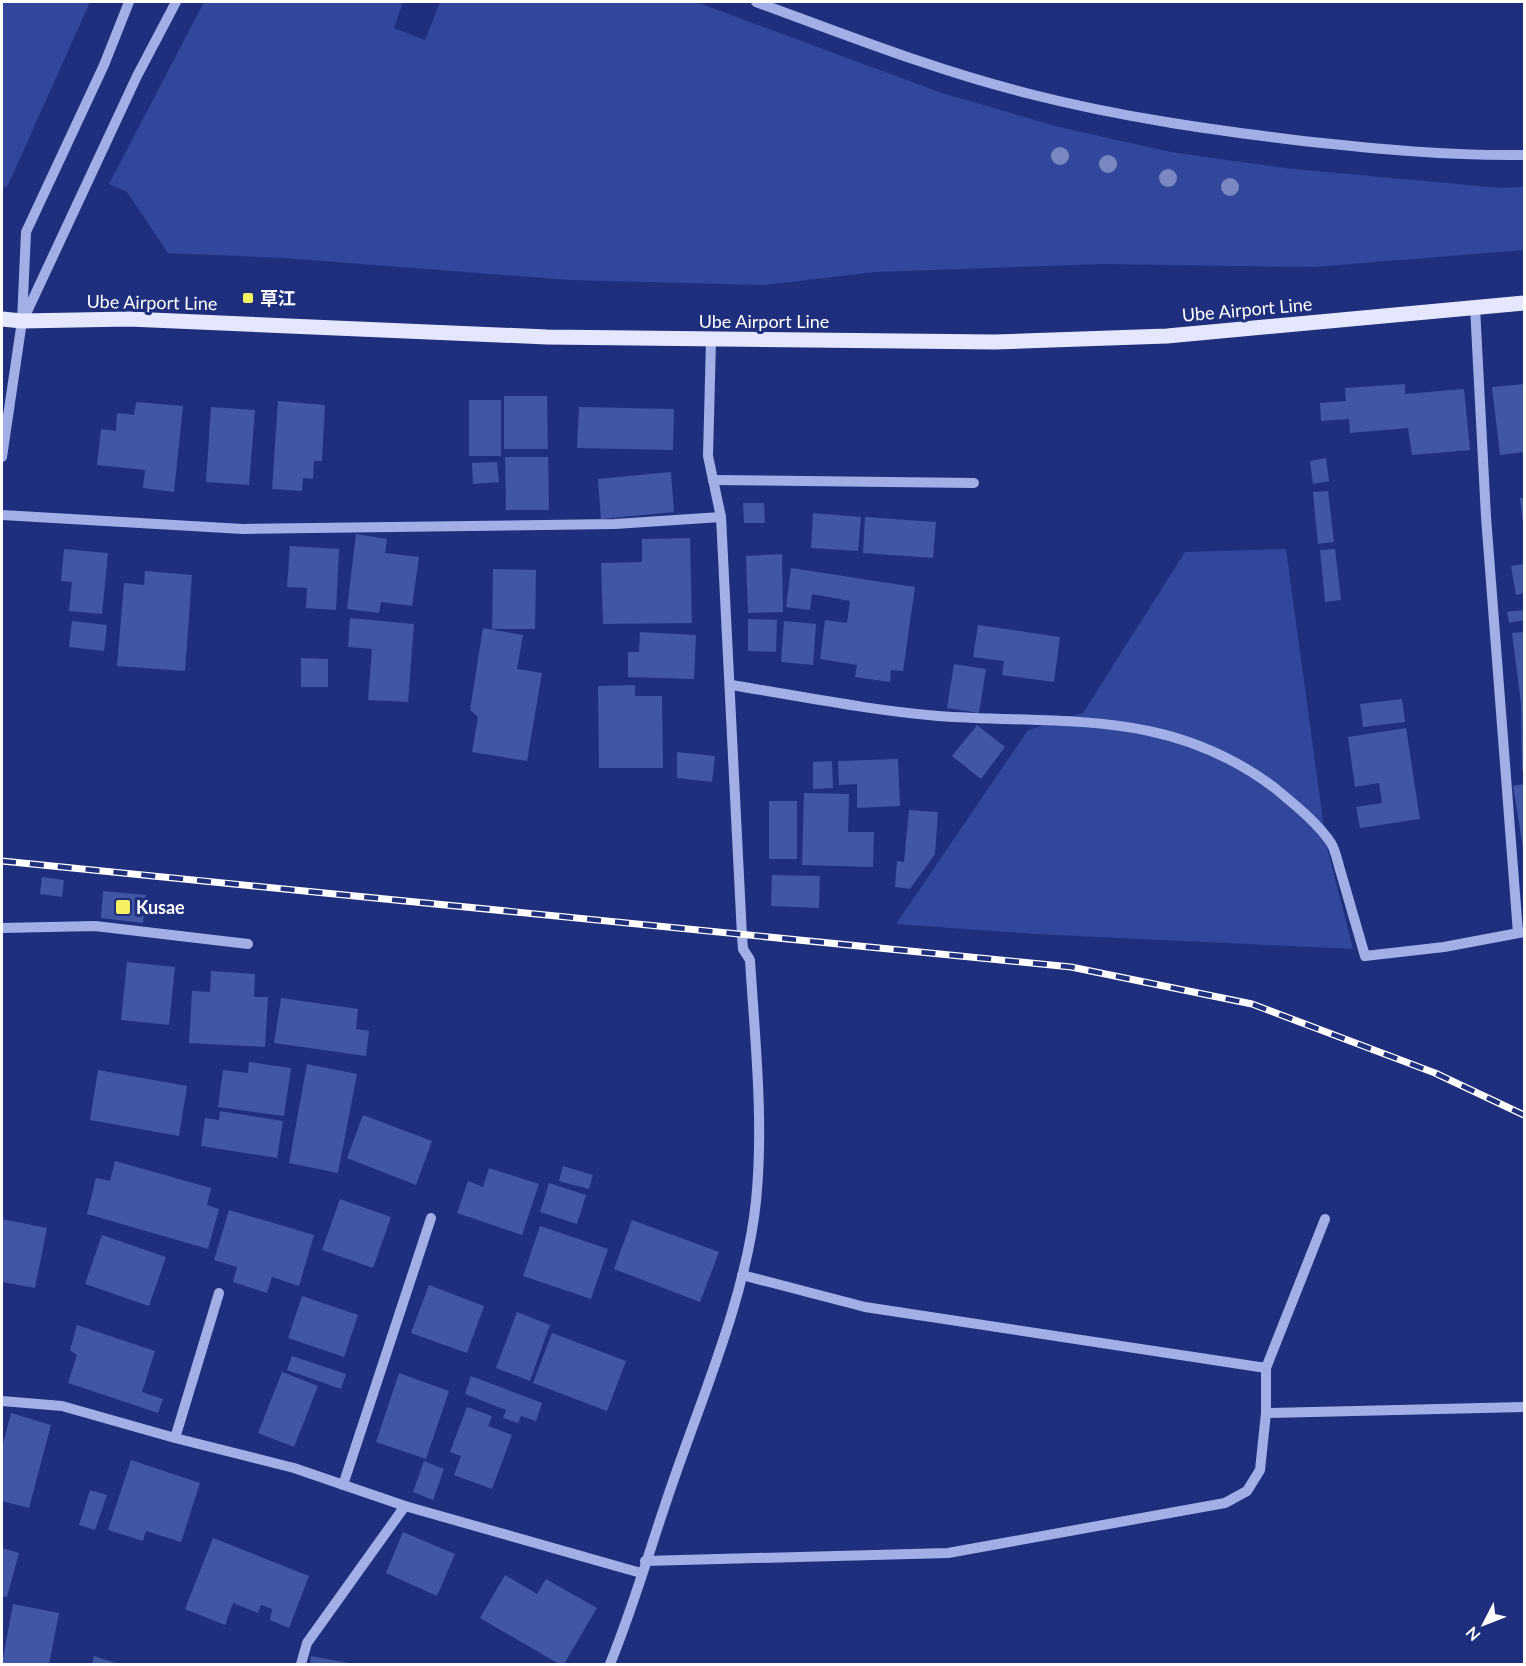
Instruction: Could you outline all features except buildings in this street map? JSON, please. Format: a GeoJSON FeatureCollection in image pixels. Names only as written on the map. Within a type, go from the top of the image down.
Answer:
{"type":"FeatureCollection","features":[{"type":"Feature","properties":{"kind":"main road","name":"Ube Airport Line"},"geometry":{"type":"LineString","coordinates":[[2,319],[22,321],[129,319],[547,337],[711,341],[995,342],[1167,336],[1524,303]]}},
{"type":"Feature","properties":{"kind":"street"},"geometry":{"type":"LineString","coordinates":[[2,457],[22,321],[26,232],[104,65],[129,2]]}},
{"type":"Feature","properties":{"kind":"street"},"geometry":{"type":"LineString","coordinates":[[22,321],[137,76],[176,2]]}},
{"type":"Feature","properties":{"kind":"street"},"geometry":{"type":"LineString","coordinates":[[756,2],[886,51],[1029,94],[1112,112],[1252,135],[1377,149],[1524,155]]}},
{"type":"Feature","properties":{"kind":"street"},"geometry":{"type":"LineString","coordinates":[[731,685],[886,710],[1054,722],[1104,723],[1155,730],[1224,755],[1261,778],[1286,798],[1332,844],[1365,956],[1444,947],[1521,933],[1486,517],[1476,307]]}},
{"type":"Feature","properties":{"kind":"street"},"geometry":{"type":"LineString","coordinates":[[610,1665],[628,1620],[645,1561],[711,1374],[742,1275],[756,1202],[759,1121],[750,960],[743,950],[742,936],[721,517],[708,456],[711,341]]}},
{"type":"Feature","properties":{"kind":"street"},"geometry":{"type":"LineString","coordinates":[[713,480],[974,483]]}},
{"type":"Feature","properties":{"kind":"street"},"geometry":{"type":"LineString","coordinates":[[2,515],[243,530],[615,525],[721,517]]}},
{"type":"Feature","properties":{"kind":"street"},"geometry":{"type":"LineString","coordinates":[[2,928],[95,926],[248,944]]}},
{"type":"Feature","properties":{"kind":"street"},"geometry":{"type":"LineString","coordinates":[[343,1485],[431,1218]]}},
{"type":"Feature","properties":{"kind":"street"},"geometry":{"type":"LineString","coordinates":[[645,1561],[948,1553],[1225,1503],[1247,1491],[1260,1470],[1266,1413],[1266,1368],[1325,1219]]}},
{"type":"Feature","properties":{"kind":"street"},"geometry":{"type":"LineString","coordinates":[[742,1275],[865,1306],[1266,1368]]}},
{"type":"Feature","properties":{"kind":"street"},"geometry":{"type":"LineString","coordinates":[[176,1438],[219,1293]]}},
{"type":"Feature","properties":{"kind":"street"},"geometry":{"type":"LineString","coordinates":[[2,1401],[62,1406],[176,1438],[294,1467],[405,1506],[641,1573]]}},
{"type":"Feature","properties":{"kind":"street"},"geometry":{"type":"LineString","coordinates":[[1266,1413],[1524,1407]]}},
{"type":"Feature","properties":{"kind":"street"},"geometry":{"type":"LineString","coordinates":[[301,1665],[307,1643],[405,1506]]}},
{"type":"Feature","properties":{"kind":"shaded area"},"geometry":{"type":"Polygon","coordinates":[[[2,2],[90,2],[8,185],[2,189],[2,2]]]}},
{"type":"Feature","properties":{"kind":"shaded area"},"geometry":{"type":"Polygon","coordinates":[[[204,2],[403,2],[394,28],[425,40],[440,2],[696,2],[942,93],[1059,127],[1171,152],[1284,168],[1501,188],[1524,187],[1524,250],[1314,267],[1103,264],[875,272],[765,285],[569,280],[284,258],[168,253],[127,192],[109,184],[204,2]]]}},
{"type":"Feature","properties":{"kind":"shaded area"},"geometry":{"type":"Polygon","coordinates":[[[1286,549],[1326,843],[1353,949],[1036,934],[896,924],[1028,730],[1083,713],[1185,552],[1286,549]]]}},
{"type":"Feature","properties":{"kind":"railway"},"geometry":{"type":"LineString","coordinates":[[2,861],[1071,967],[1252,1004],[1435,1073],[1524,1115]]}},
{"type":"Feature","properties":{"kind":"place","name":"草江"},"geometry":{"type":"Point","coordinates":[248,298]}},
{"type":"Feature","properties":{"kind":"place","name":"Kusae"},"geometry":{"type":"Point","coordinates":[123,907]}}]}
